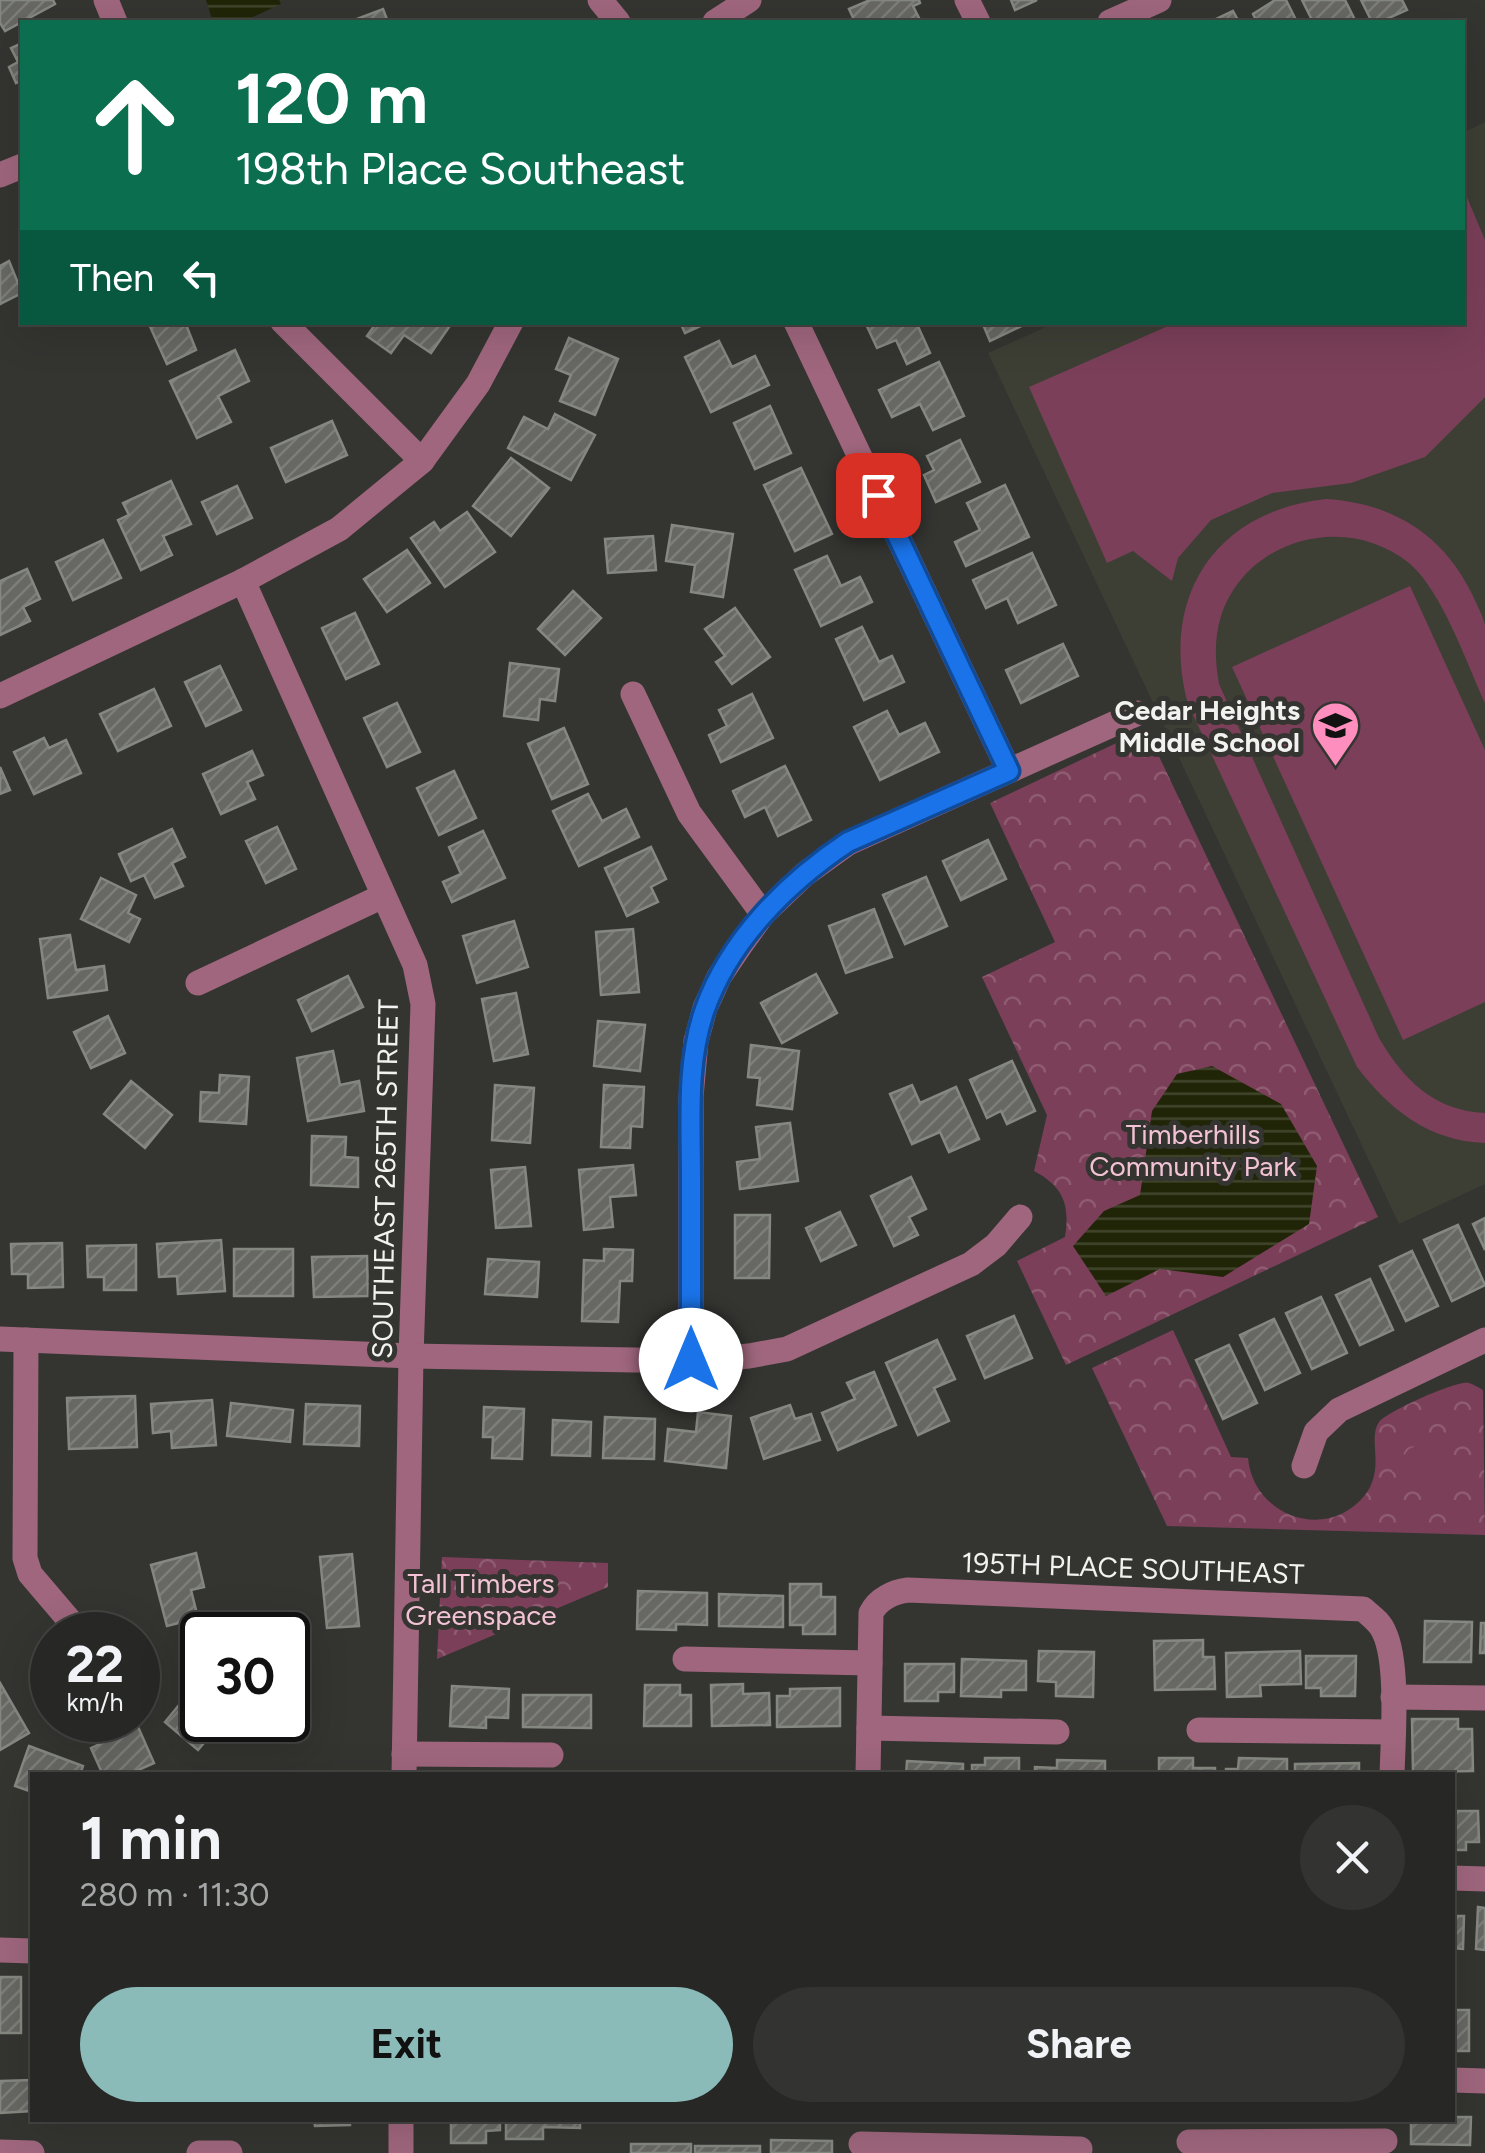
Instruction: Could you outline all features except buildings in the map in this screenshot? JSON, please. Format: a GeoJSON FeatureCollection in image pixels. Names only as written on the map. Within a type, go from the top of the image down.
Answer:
{"type":"FeatureCollection","features":[{"type":"Feature","properties":{"kind":"street"},"geometry":{"type":"LineString","coordinates":[[600,0],[616,20]]}},
{"type":"Feature","properties":{"kind":"street"},"geometry":{"type":"LineString","coordinates":[[718,20],[749,0]]}},
{"type":"Feature","properties":{"kind":"street"},"geometry":{"type":"LineString","coordinates":[[1114,20],[1159,0]]}},
{"type":"Feature","properties":{"kind":"street"},"geometry":{"type":"LineString","coordinates":[[285,325],[422,461]]}},
{"type":"Feature","properties":{"kind":"street"},"geometry":{"type":"LineString","coordinates":[[0,696],[243,581],[339,529],[422,461],[478,384],[509,325]]}},
{"type":"Feature","properties":{"kind":"street"},"geometry":{"type":"LineString","coordinates":[[797,325],[1009,771]]}},
{"type":"Feature","properties":{"kind":"street","name":"SOUTHEAST 265TH STREET"},"geometry":{"type":"LineString","coordinates":[[243,581],[416,964],[423,1004],[404,1765],[551,1755]]}},
{"type":"Feature","properties":{"kind":"street"},"geometry":{"type":"LineString","coordinates":[[634,694],[689,813],[763,914]]}},
{"type":"Feature","properties":{"kind":"street"},"geometry":{"type":"LineString","coordinates":[[691,1360],[691,1097],[696,1041],[719,977],[763,914],[805,874],[848,842],[1138,713]]}},
{"type":"Feature","properties":{"kind":"street"},"geometry":{"type":"LineString","coordinates":[[198,983],[384,896]]}},
{"type":"Feature","properties":{"kind":"street"},"geometry":{"type":"LineString","coordinates":[[0,1339],[412,1356],[691,1360],[749,1356],[787,1349],[971,1264],[996,1245],[1020,1216]]}},
{"type":"Feature","properties":{"kind":"street"},"geometry":{"type":"LineString","coordinates":[[26,1340],[25,1558],[30,1574],[62,1612]]}},
{"type":"Feature","properties":{"kind":"street"},"geometry":{"type":"LineString","coordinates":[[1304,1466],[1316,1432],[1339,1410],[1485,1340]]}},
{"type":"Feature","properties":{"kind":"street","name":"195TH PLACE SOUTHEAST"},"geometry":{"type":"LineString","coordinates":[[870,1663],[874,1606],[908,1590],[1350,1606],[1363,1609],[1374,1618],[1388,1642],[1393,1696]]}},
{"type":"Feature","properties":{"kind":"street"},"geometry":{"type":"LineString","coordinates":[[685,1659],[870,1663],[868,1772]]}},
{"type":"Feature","properties":{"kind":"street"},"geometry":{"type":"LineString","coordinates":[[1392,1772],[1393,1696],[1485,1698]]}},
{"type":"Feature","properties":{"kind":"street"},"geometry":{"type":"LineString","coordinates":[[869,1728],[1057,1732]]}},
{"type":"Feature","properties":{"kind":"street"},"geometry":{"type":"LineString","coordinates":[[1199,1730],[1393,1732]]}},
{"type":"Feature","properties":{"kind":"street"},"geometry":{"type":"LineString","coordinates":[[1455,1878],[1485,1879]]}},
{"type":"Feature","properties":{"kind":"street"},"geometry":{"type":"LineString","coordinates":[[0,1950],[30,1951]]}},
{"type":"Feature","properties":{"kind":"street"},"geometry":{"type":"LineString","coordinates":[[1455,2080],[1485,2080]]}},
{"type":"Feature","properties":{"kind":"street"},"geometry":{"type":"LineString","coordinates":[[401,2122],[401,2153]]}},
{"type":"Feature","properties":{"kind":"street"},"geometry":{"type":"LineString","coordinates":[[1189,2142],[1385,2138]]}},
{"type":"Feature","properties":{"kind":"street"},"geometry":{"type":"LineString","coordinates":[[861,2139],[1080,2148]]}},
{"type":"Feature","properties":{"kind":"street"},"geometry":{"type":"LineString","coordinates":[[0,2152],[32,2153]]}},
{"type":"Feature","properties":{"kind":"street"},"geometry":{"type":"LineString","coordinates":[[199,2152],[230,2153]]}},
{"type":"Feature","properties":{"kind":"shaded area"},"geometry":{"type":"Polygon","coordinates":[[[206,0],[279,0],[281,4],[246,20],[212,20],[206,0]]]}},
{"type":"Feature","properties":{"kind":"shaded area","name":"Cedar Heights Middle School"},"geometry":{"type":"Polygon","coordinates":[[[1485,122],[1485,1184],[1399,1224],[988,353],[1051,325],[1465,325],[1465,132],[1485,122]]]}},
{"type":"Feature","properties":{"kind":"shaded area"},"geometry":{"type":"Polygon","coordinates":[[[1212,1066],[1281,1104],[1317,1166],[1309,1224],[1223,1277],[1160,1269],[1106,1296],[1073,1246],[1104,1211],[1140,1195],[1152,1111],[1177,1074],[1212,1066]]]}},
{"type":"Feature","properties":{"kind":"green space"},"geometry":{"type":"Polygon","coordinates":[[[1465,195],[1485,240],[1485,397],[1425,457],[1351,483],[1272,493],[1211,520],[1178,558],[1172,581],[1133,551],[1107,563],[1029,387],[1170,325],[1465,325],[1465,195]]]}},
{"type":"Feature","properties":{"kind":"green space"},"geometry":{"type":"Polygon","coordinates":[[[1326,499],[1394,515],[1414,526],[1447,556],[1461,574],[1485,625],[1485,703],[1452,628],[1421,575],[1384,547],[1357,539],[1329,537],[1301,541],[1275,552],[1252,568],[1234,589],[1217,633],[1219,684],[1379,1038],[1399,1067],[1422,1090],[1450,1106],[1485,1113],[1485,1143],[1446,1136],[1412,1120],[1383,1097],[1357,1067],[1188,704],[1181,665],[1182,629],[1190,595],[1204,566],[1226,541],[1254,521],[1287,507],[1326,499]]]}},
{"type":"Feature","properties":{"kind":"green space"},"geometry":{"type":"Polygon","coordinates":[[[1410,586],[1485,750],[1485,1002],[1403,1040],[1232,667],[1410,586]]]}},
{"type":"Feature","properties":{"kind":"green space","name":"Timberhills Community Park"},"geometry":{"type":"Polygon","coordinates":[[[1146,729],[1378,1217],[1066,1365],[1017,1261],[1065,1237],[1063,1198],[1034,1171],[1047,1115],[982,977],[1055,942],[990,803],[1146,729]]]}},
{"type":"Feature","properties":{"kind":"green space"},"geometry":{"type":"Polygon","coordinates":[[[1173,1330],[1231,1457],[1248,1458],[1253,1478],[1277,1508],[1313,1520],[1349,1510],[1365,1495],[1374,1474],[1376,1429],[1385,1417],[1451,1386],[1469,1383],[1483,1390],[1485,1535],[1167,1526],[1092,1368],[1173,1330]]]}},
{"type":"Feature","properties":{"kind":"green space"},"geometry":{"type":"Polygon","coordinates":[[[1419,1445],[1440,1449],[1449,1462],[1450,1481],[1440,1502],[1392,1471],[1409,1449],[1419,1445]]]}},
{"type":"Feature","properties":{"kind":"green space","name":"Tall Timbers Greenspace"},"geometry":{"type":"Polygon","coordinates":[[[442,1557],[608,1563],[608,1587],[437,1659],[442,1557]]]}},
{"type":"Feature","properties":{"kind":"place","name":"Cedar Heights Middle School"},"geometry":{"type":"Point","coordinates":[1335,768]}},
{"type":"Feature","properties":{"kind":"route"},"geometry":{"type":"LineString","coordinates":[[691,1360],[691,1097],[696,1041],[719,977],[763,914],[826,857],[848,842],[1009,771],[878,495]]}}]}
